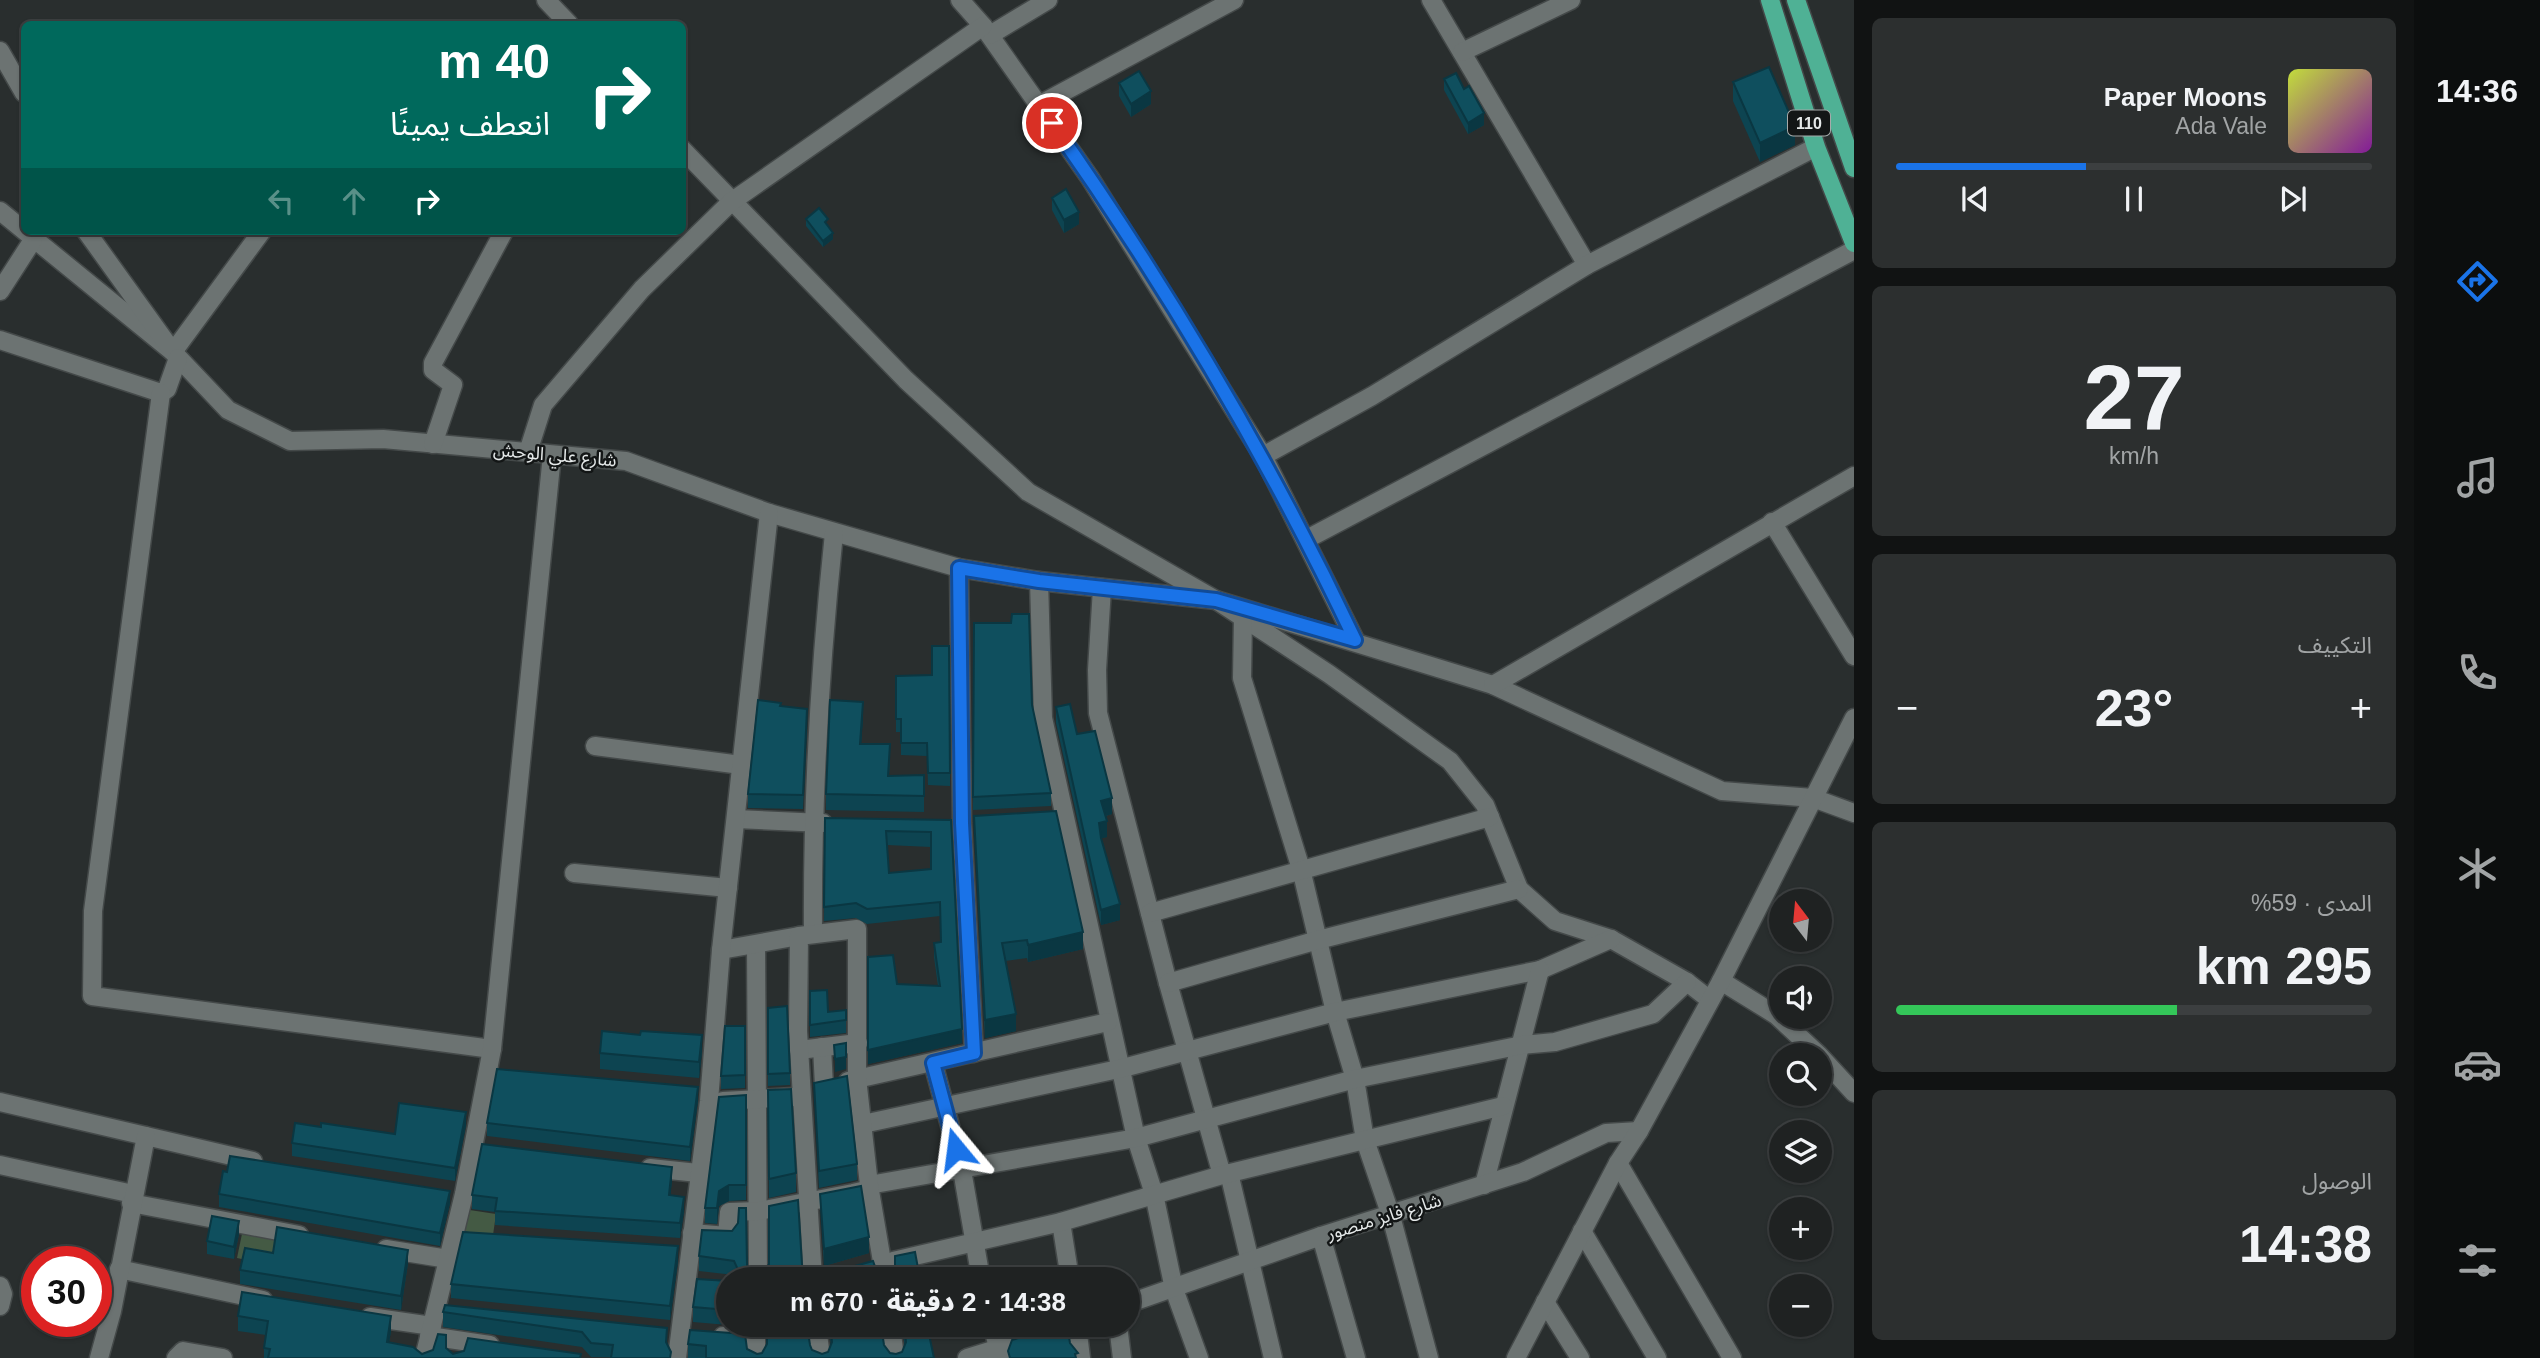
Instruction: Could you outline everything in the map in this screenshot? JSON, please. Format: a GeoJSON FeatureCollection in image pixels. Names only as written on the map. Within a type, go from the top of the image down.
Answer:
{"type":"FeatureCollection","features":[{"type":"Feature","properties":{"kind":"main road","name":"110"},"geometry":{"type":"LineString","coordinates":[[1770,0],[1816,147],[1854,243]]}},
{"type":"Feature","properties":{"kind":"main road","name":"110"},"geometry":{"type":"LineString","coordinates":[[1796,0],[1854,168]]}},
{"type":"Feature","properties":{"kind":"street"},"geometry":{"type":"LineString","coordinates":[[547,0],[566,21]]}},
{"type":"Feature","properties":{"kind":"street"},"geometry":{"type":"LineString","coordinates":[[960,0],[986,31],[1090,178],[1264,456],[1355,640]]}},
{"type":"Feature","properties":{"kind":"street"},"geometry":{"type":"LineString","coordinates":[[528,452],[543,405],[642,289],[731,202],[986,31],[1048,0]]}},
{"type":"Feature","properties":{"kind":"street"},"geometry":{"type":"LineString","coordinates":[[1039,105],[1234,0]]}},
{"type":"Feature","properties":{"kind":"street"},"geometry":{"type":"LineString","coordinates":[[1431,0],[1587,265]]}},
{"type":"Feature","properties":{"kind":"street"},"geometry":{"type":"LineString","coordinates":[[1462,52],[1571,0]]}},
{"type":"Feature","properties":{"kind":"street"},"geometry":{"type":"LineString","coordinates":[[0,51],[21,88]]}},
{"type":"Feature","properties":{"kind":"street"},"geometry":{"type":"LineString","coordinates":[[1264,456],[1372,396],[1516,305],[1587,265],[1816,147]]}},
{"type":"Feature","properties":{"kind":"street"},"geometry":{"type":"LineString","coordinates":[[686,153],[906,380],[1028,492],[1243,617],[1450,761],[1485,805],[1519,889],[1555,921],[1611,939],[1687,982],[1710,1000]]}},
{"type":"Feature","properties":{"kind":"street","name":"شارع علي الوحش"},"geometry":{"type":"LineString","coordinates":[[0,211],[21,229]]}},
{"type":"Feature","properties":{"kind":"street","name":"شارع علي الوحش"},"geometry":{"type":"LineString","coordinates":[[27,235],[176,355],[228,410],[290,440],[383,439],[626,461],[834,534],[959,568],[1039,581],[1216,600]]}},
{"type":"Feature","properties":{"kind":"street"},"geometry":{"type":"LineString","coordinates":[[89,235],[176,355]]}},
{"type":"Feature","properties":{"kind":"street"},"geometry":{"type":"LineString","coordinates":[[259,235],[176,355],[167,388],[161,393],[93,912],[92,996],[492,1049]]}},
{"type":"Feature","properties":{"kind":"street"},"geometry":{"type":"LineString","coordinates":[[433,444],[453,385],[433,370],[433,363],[502,235]]}},
{"type":"Feature","properties":{"kind":"street"},"geometry":{"type":"LineString","coordinates":[[0,291],[33,240]]}},
{"type":"Feature","properties":{"kind":"street"},"geometry":{"type":"LineString","coordinates":[[1307,539],[1854,250]]}},
{"type":"Feature","properties":{"kind":"street"},"geometry":{"type":"LineString","coordinates":[[0,341],[161,393]]}},
{"type":"Feature","properties":{"kind":"street"},"geometry":{"type":"LineString","coordinates":[[424,1358],[430,1331],[443,1308],[448,1259],[460,1235],[458,1193],[480,1147],[496,1070],[492,1049],[552,455]]}},
{"type":"Feature","properties":{"kind":"street"},"geometry":{"type":"LineString","coordinates":[[1493,685],[1854,475]]}},
{"type":"Feature","properties":{"kind":"street"},"geometry":{"type":"LineString","coordinates":[[677,1358],[686,1334],[687,1244],[698,1173],[769,513]]}},
{"type":"Feature","properties":{"kind":"street"},"geometry":{"type":"LineString","coordinates":[[1772,523],[1854,656]]}},
{"type":"Feature","properties":{"kind":"street"},"geometry":{"type":"LineString","coordinates":[[812,1267],[799,1050],[822,653],[834,534]]}},
{"type":"Feature","properties":{"kind":"street"},"geometry":{"type":"LineString","coordinates":[[959,568],[974,1053]]}},
{"type":"Feature","properties":{"kind":"street"},"geometry":{"type":"LineString","coordinates":[[1039,581],[1043,718],[1058,817],[1108,1022],[1123,1068],[1136,1138],[1154,1194],[1174,1289],[1199,1358]]}},
{"type":"Feature","properties":{"kind":"street"},"geometry":{"type":"LineString","coordinates":[[1102,588],[1097,670],[1098,713],[1205,1119],[1251,1261],[1273,1358]]}},
{"type":"Feature","properties":{"kind":"street"},"geometry":{"type":"LineString","coordinates":[[1216,600],[1355,640],[1493,685],[1722,791],[1813,798],[1854,813]]}},
{"type":"Feature","properties":{"kind":"street"},"geometry":{"type":"LineString","coordinates":[[1243,617],[1242,678],[1301,870],[1335,1012],[1355,1079],[1366,1140],[1391,1216],[1429,1358]]}},
{"type":"Feature","properties":{"kind":"street"},"geometry":{"type":"LineString","coordinates":[[1516,1358],[1618,1163],[1639,1131],[1721,981],[1854,718]]}},
{"type":"Feature","properties":{"kind":"street"},"geometry":{"type":"LineString","coordinates":[[595,746],[741,765]]}},
{"type":"Feature","properties":{"kind":"street"},"geometry":{"type":"LineString","coordinates":[[1150,913],[1490,817]]}},
{"type":"Feature","properties":{"kind":"street"},"geometry":{"type":"LineString","coordinates":[[736,819],[839,823]]}},
{"type":"Feature","properties":{"kind":"street"},"geometry":{"type":"LineString","coordinates":[[942,824],[968,822]]}},
{"type":"Feature","properties":{"kind":"street"},"geometry":{"type":"LineString","coordinates":[[574,873],[728,888]]}},
{"type":"Feature","properties":{"kind":"street"},"geometry":{"type":"LineString","coordinates":[[1168,983],[1318,940],[1519,889]]}},
{"type":"Feature","properties":{"kind":"street"},"geometry":{"type":"LineString","coordinates":[[721,950],[756,946],[806,934],[857,929],[857,1079],[869,1185],[883,1267]]}},
{"type":"Feature","properties":{"kind":"street"},"geometry":{"type":"LineString","coordinates":[[863,1124],[1123,1068],[1335,1012],[1540,970],[1611,939]]}},
{"type":"Feature","properties":{"kind":"street"},"geometry":{"type":"LineString","coordinates":[[756,946],[758,1267]]}},
{"type":"Feature","properties":{"kind":"street"},"geometry":{"type":"LineString","coordinates":[[1484,1185],[1540,970]]}},
{"type":"Feature","properties":{"kind":"street"},"geometry":{"type":"LineString","coordinates":[[1721,981],[1776,1015],[1806,1043]]}},
{"type":"Feature","properties":{"kind":"street"},"geometry":{"type":"LineString","coordinates":[[687,1244],[726,1236],[729,1212],[759,1211],[866,1190],[869,1185],[1136,1138],[1355,1079],[1522,1045],[1555,1042],[1653,1014],[1687,982]]}},
{"type":"Feature","properties":{"kind":"street"},"geometry":{"type":"LineString","coordinates":[[705,1093],[757,1101],[801,1096],[806,1090],[1108,1022]]}},
{"type":"Feature","properties":{"kind":"street"},"geometry":{"type":"LineString","coordinates":[[799,1050],[858,1043]]}},
{"type":"Feature","properties":{"kind":"street"},"geometry":{"type":"LineString","coordinates":[[822,1047],[824,1086]]}},
{"type":"Feature","properties":{"kind":"street"},"geometry":{"type":"LineString","coordinates":[[933,1063],[962,1170],[978,1267]]}},
{"type":"Feature","properties":{"kind":"street"},"geometry":{"type":"LineString","coordinates":[[1832,1069],[1854,1093]]}},
{"type":"Feature","properties":{"kind":"street"},"geometry":{"type":"LineString","coordinates":[[0,1102],[238,1159],[278,1165]]}},
{"type":"Feature","properties":{"kind":"street"},"geometry":{"type":"LineString","coordinates":[[897,1267],[1225,1174],[1503,1105]]}},
{"type":"Feature","properties":{"kind":"street","name":"شارع فايز منصور"},"geometry":{"type":"LineString","coordinates":[[1140,1300],[1321,1237],[1523,1172],[1606,1133],[1639,1131]]}},
{"type":"Feature","properties":{"kind":"street"},"geometry":{"type":"LineString","coordinates":[[99,1358],[146,1136]]}},
{"type":"Feature","properties":{"kind":"street"},"geometry":{"type":"LineString","coordinates":[[1618,1163],[1732,1358]]}},
{"type":"Feature","properties":{"kind":"street"},"geometry":{"type":"LineString","coordinates":[[0,1165],[132,1198],[317,1237]]}},
{"type":"Feature","properties":{"kind":"street"},"geometry":{"type":"LineString","coordinates":[[632,1165],[698,1173]]}},
{"type":"Feature","properties":{"kind":"street"},"geometry":{"type":"LineString","coordinates":[[1061,1222],[1068,1267]]}},
{"type":"Feature","properties":{"kind":"street"},"geometry":{"type":"LineString","coordinates":[[1582,1231],[1657,1358]]}},
{"type":"Feature","properties":{"kind":"street"},"geometry":{"type":"LineString","coordinates":[[1321,1237],[1356,1358]]}},
{"type":"Feature","properties":{"kind":"street"},"geometry":{"type":"LineString","coordinates":[[368,1246],[448,1259]]}},
{"type":"Feature","properties":{"kind":"street"},"geometry":{"type":"LineString","coordinates":[[119,1269],[280,1303]]}},
{"type":"Feature","properties":{"kind":"street"},"geometry":{"type":"LineString","coordinates":[[687,1281],[708,1283]]}},
{"type":"Feature","properties":{"kind":"street"},"geometry":{"type":"LineString","coordinates":[[0,1286],[3,1294],[0,1306]]}},
{"type":"Feature","properties":{"kind":"street"},"geometry":{"type":"LineString","coordinates":[[1545,1302],[1580,1358]]}},
{"type":"Feature","properties":{"kind":"street"},"geometry":{"type":"LineString","coordinates":[[346,1314],[430,1331],[457,1349],[513,1348]]}},
{"type":"Feature","properties":{"kind":"street"},"geometry":{"type":"LineString","coordinates":[[686,1334],[716,1333]]}},
{"type":"Feature","properties":{"kind":"street"},"geometry":{"type":"LineString","coordinates":[[755,1358],[756,1337]]}},
{"type":"Feature","properties":{"kind":"street"},"geometry":{"type":"LineString","coordinates":[[818,1337],[821,1358]]}},
{"type":"Feature","properties":{"kind":"street"},"geometry":{"type":"LineString","coordinates":[[892,1337],[895,1358]]}},
{"type":"Feature","properties":{"kind":"street"},"geometry":{"type":"LineString","coordinates":[[967,1358],[999,1353],[1042,1337]]}},
{"type":"Feature","properties":{"kind":"street"},"geometry":{"type":"LineString","coordinates":[[1077,1337],[1081,1358]]}},
{"type":"Feature","properties":{"kind":"street"},"geometry":{"type":"LineString","coordinates":[[1119,1337],[1122,1358]]}},
{"type":"Feature","properties":{"kind":"street"},"geometry":{"type":"LineString","coordinates":[[176,1358],[183,1351],[194,1350],[223,1358]]}},
{"type":"Feature","properties":{"kind":"green space"},"geometry":{"type":"Polygon","coordinates":[[[463,1209],[496,1214],[493,1235],[461,1231],[463,1209]]]}},
{"type":"Feature","properties":{"kind":"green space"},"geometry":{"type":"Polygon","coordinates":[[[243,1229],[277,1236],[271,1265],[237,1258],[243,1229]]]}},
{"type":"Feature","properties":{"kind":"building"},"geometry":{"type":"Polygon","coordinates":[[[1769,67],[1795,126],[1760,143],[1733,82],[1769,67]]]}},
{"type":"Feature","properties":{"kind":"building"},"geometry":{"type":"Polygon","coordinates":[[[1139,71],[1151,91],[1131,104],[1119,83],[1139,71]]]}},
{"type":"Feature","properties":{"kind":"building"},"geometry":{"type":"Polygon","coordinates":[[[1456,73],[1464,89],[1469,86],[1484,113],[1468,123],[1444,79],[1456,73]]]}},
{"type":"Feature","properties":{"kind":"building"},"geometry":{"type":"Polygon","coordinates":[[[1066,189],[1079,212],[1064,220],[1052,198],[1066,189]]]}},
{"type":"Feature","properties":{"kind":"building"},"geometry":{"type":"Polygon","coordinates":[[[819,208],[828,219],[825,222],[833,233],[823,241],[806,219],[819,208]]]}},
{"type":"Feature","properties":{"kind":"building"},"geometry":{"type":"Polygon","coordinates":[[[1012,614],[1029,614],[1032,705],[1051,793],[973,797],[974,623],[1011,623],[1012,614]]]}},
{"type":"Feature","properties":{"kind":"building"},"geometry":{"type":"Polygon","coordinates":[[[932,646],[949,646],[950,773],[928,773],[927,743],[901,743],[901,719],[896,719],[896,676],[932,675],[932,646]]]}},
{"type":"Feature","properties":{"kind":"building"},"geometry":{"type":"Polygon","coordinates":[[[758,700],[807,709],[803,795],[748,794],[758,700]]]}},
{"type":"Feature","properties":{"kind":"building"},"geometry":{"type":"Polygon","coordinates":[[[830,700],[863,702],[860,744],[890,744],[888,776],[924,775],[924,796],[826,794],[830,700]]]}},
{"type":"Feature","properties":{"kind":"building"},"geometry":{"type":"Polygon","coordinates":[[[1070,704],[1077,734],[1095,731],[1112,798],[1101,801],[1107,821],[1099,823],[1120,904],[1101,910],[1056,707],[1070,704]]]}},
{"type":"Feature","properties":{"kind":"building"},"geometry":{"type":"Polygon","coordinates":[[[1056,811],[1083,932],[1028,945],[1027,940],[1002,943],[1016,1014],[985,1020],[974,816],[1056,811]]]}},
{"type":"Feature","properties":{"kind":"building"},"geometry":{"type":"Polygon","coordinates":[[[825,818],[951,820],[962,1029],[868,1050],[868,957],[893,955],[897,984],[940,986],[934,943],[941,942],[940,902],[867,909],[856,903],[824,907],[825,818]],[[886,831],[889,873],[931,869],[931,832],[886,831]]]}},
{"type":"Feature","properties":{"kind":"building"},"geometry":{"type":"Polygon","coordinates":[[[827,990],[828,1012],[846,1010],[846,1020],[810,1025],[810,991],[827,990]]]}},
{"type":"Feature","properties":{"kind":"building"},"geometry":{"type":"Polygon","coordinates":[[[787,1006],[790,1073],[768,1074],[768,1008],[787,1006]]]}},
{"type":"Feature","properties":{"kind":"building"},"geometry":{"type":"Polygon","coordinates":[[[725,1026],[745,1026],[745,1075],[721,1076],[725,1026]]]}},
{"type":"Feature","properties":{"kind":"building"},"geometry":{"type":"Polygon","coordinates":[[[602,1031],[640,1035],[641,1031],[702,1035],[699,1062],[600,1053],[602,1031]]]}},
{"type":"Feature","properties":{"kind":"building"},"geometry":{"type":"Polygon","coordinates":[[[846,1043],[846,1057],[835,1059],[834,1045],[846,1043]]]}},
{"type":"Feature","properties":{"kind":"building"},"geometry":{"type":"Polygon","coordinates":[[[497,1069],[698,1087],[690,1147],[487,1123],[497,1069]]]}},
{"type":"Feature","properties":{"kind":"building"},"geometry":{"type":"Polygon","coordinates":[[[847,1076],[857,1164],[819,1171],[814,1083],[847,1076]]]}},
{"type":"Feature","properties":{"kind":"building"},"geometry":{"type":"Polygon","coordinates":[[[791,1089],[796,1173],[769,1179],[768,1090],[791,1089]]]}},
{"type":"Feature","properties":{"kind":"building"},"geometry":{"type":"Polygon","coordinates":[[[746,1095],[746,1185],[729,1185],[719,1191],[717,1208],[705,1208],[719,1097],[746,1095]]]}},
{"type":"Feature","properties":{"kind":"building"},"geometry":{"type":"Polygon","coordinates":[[[399,1103],[466,1112],[455,1168],[292,1143],[295,1123],[321,1127],[321,1123],[395,1134],[399,1103]]]}},
{"type":"Feature","properties":{"kind":"building"},"geometry":{"type":"Polygon","coordinates":[[[482,1144],[672,1167],[669,1195],[684,1197],[680,1223],[495,1211],[497,1198],[472,1195],[482,1144]]]}},
{"type":"Feature","properties":{"kind":"building"},"geometry":{"type":"Polygon","coordinates":[[[230,1156],[450,1191],[440,1233],[219,1194],[223,1171],[227,1172],[230,1156]]]}},
{"type":"Feature","properties":{"kind":"building"},"geometry":{"type":"Polygon","coordinates":[[[861,1186],[869,1237],[824,1249],[820,1194],[861,1186]]]}},
{"type":"Feature","properties":{"kind":"building"},"geometry":{"type":"Polygon","coordinates":[[[798,1200],[803,1267],[767,1267],[769,1206],[798,1200]]]}},
{"type":"Feature","properties":{"kind":"building"},"geometry":{"type":"Polygon","coordinates":[[[739,1208],[746,1208],[748,1267],[737,1267],[734,1261],[699,1256],[702,1230],[732,1231],[738,1223],[739,1208]]]}},
{"type":"Feature","properties":{"kind":"building"},"geometry":{"type":"Polygon","coordinates":[[[212,1216],[239,1221],[234,1247],[207,1241],[212,1216]]]}},
{"type":"Feature","properties":{"kind":"building"},"geometry":{"type":"Polygon","coordinates":[[[277,1227],[408,1250],[401,1296],[240,1270],[245,1248],[273,1253],[277,1227]]]}},
{"type":"Feature","properties":{"kind":"building"},"geometry":{"type":"Polygon","coordinates":[[[463,1232],[678,1246],[670,1306],[451,1284],[463,1232]]]}},
{"type":"Feature","properties":{"kind":"building"},"geometry":{"type":"Polygon","coordinates":[[[915,1252],[918,1267],[895,1267],[895,1256],[915,1252]]]}},
{"type":"Feature","properties":{"kind":"building"},"geometry":{"type":"Polygon","coordinates":[[[873,1261],[875,1267],[851,1267],[873,1261]]]}},
{"type":"Feature","properties":{"kind":"building"},"geometry":{"type":"Polygon","coordinates":[[[697,1279],[716,1280],[716,1309],[693,1307],[697,1279]]]}},
{"type":"Feature","properties":{"kind":"building"},"geometry":{"type":"Polygon","coordinates":[[[242,1292],[391,1316],[387,1342],[413,1347],[422,1354],[433,1350],[438,1334],[446,1335],[446,1348],[453,1354],[464,1351],[468,1338],[581,1354],[580,1358],[268,1358],[270,1349],[264,1348],[268,1321],[238,1316],[242,1292]]]}},
{"type":"Feature","properties":{"kind":"building"},"geometry":{"type":"Polygon","coordinates":[[[445,1305],[667,1328],[666,1342],[671,1352],[670,1358],[611,1358],[613,1345],[591,1343],[582,1332],[443,1312],[445,1305]]]}},
{"type":"Feature","properties":{"kind":"building"},"geometry":{"type":"Polygon","coordinates":[[[690,1330],[716,1332],[716,1337],[745,1337],[747,1349],[757,1354],[762,1353],[767,1337],[809,1337],[812,1350],[822,1354],[828,1352],[831,1337],[883,1337],[884,1345],[890,1353],[896,1354],[902,1352],[905,1337],[930,1337],[934,1358],[706,1358],[706,1346],[688,1344],[690,1330]]]}},
{"type":"Feature","properties":{"kind":"building"},"geometry":{"type":"Polygon","coordinates":[[[1022,1337],[1069,1337],[1078,1353],[1075,1354],[1076,1358],[1010,1358],[1008,1351],[1012,1340],[1022,1337]]]}},
{"type":"Feature","properties":{"kind":"route"},"geometry":{"type":"LineString","coordinates":[[956,1149],[933,1063],[974,1053],[960,759],[959,568],[1039,581],[1216,600],[1355,640],[1264,456],[1090,178],[1052,123]]}}]}
